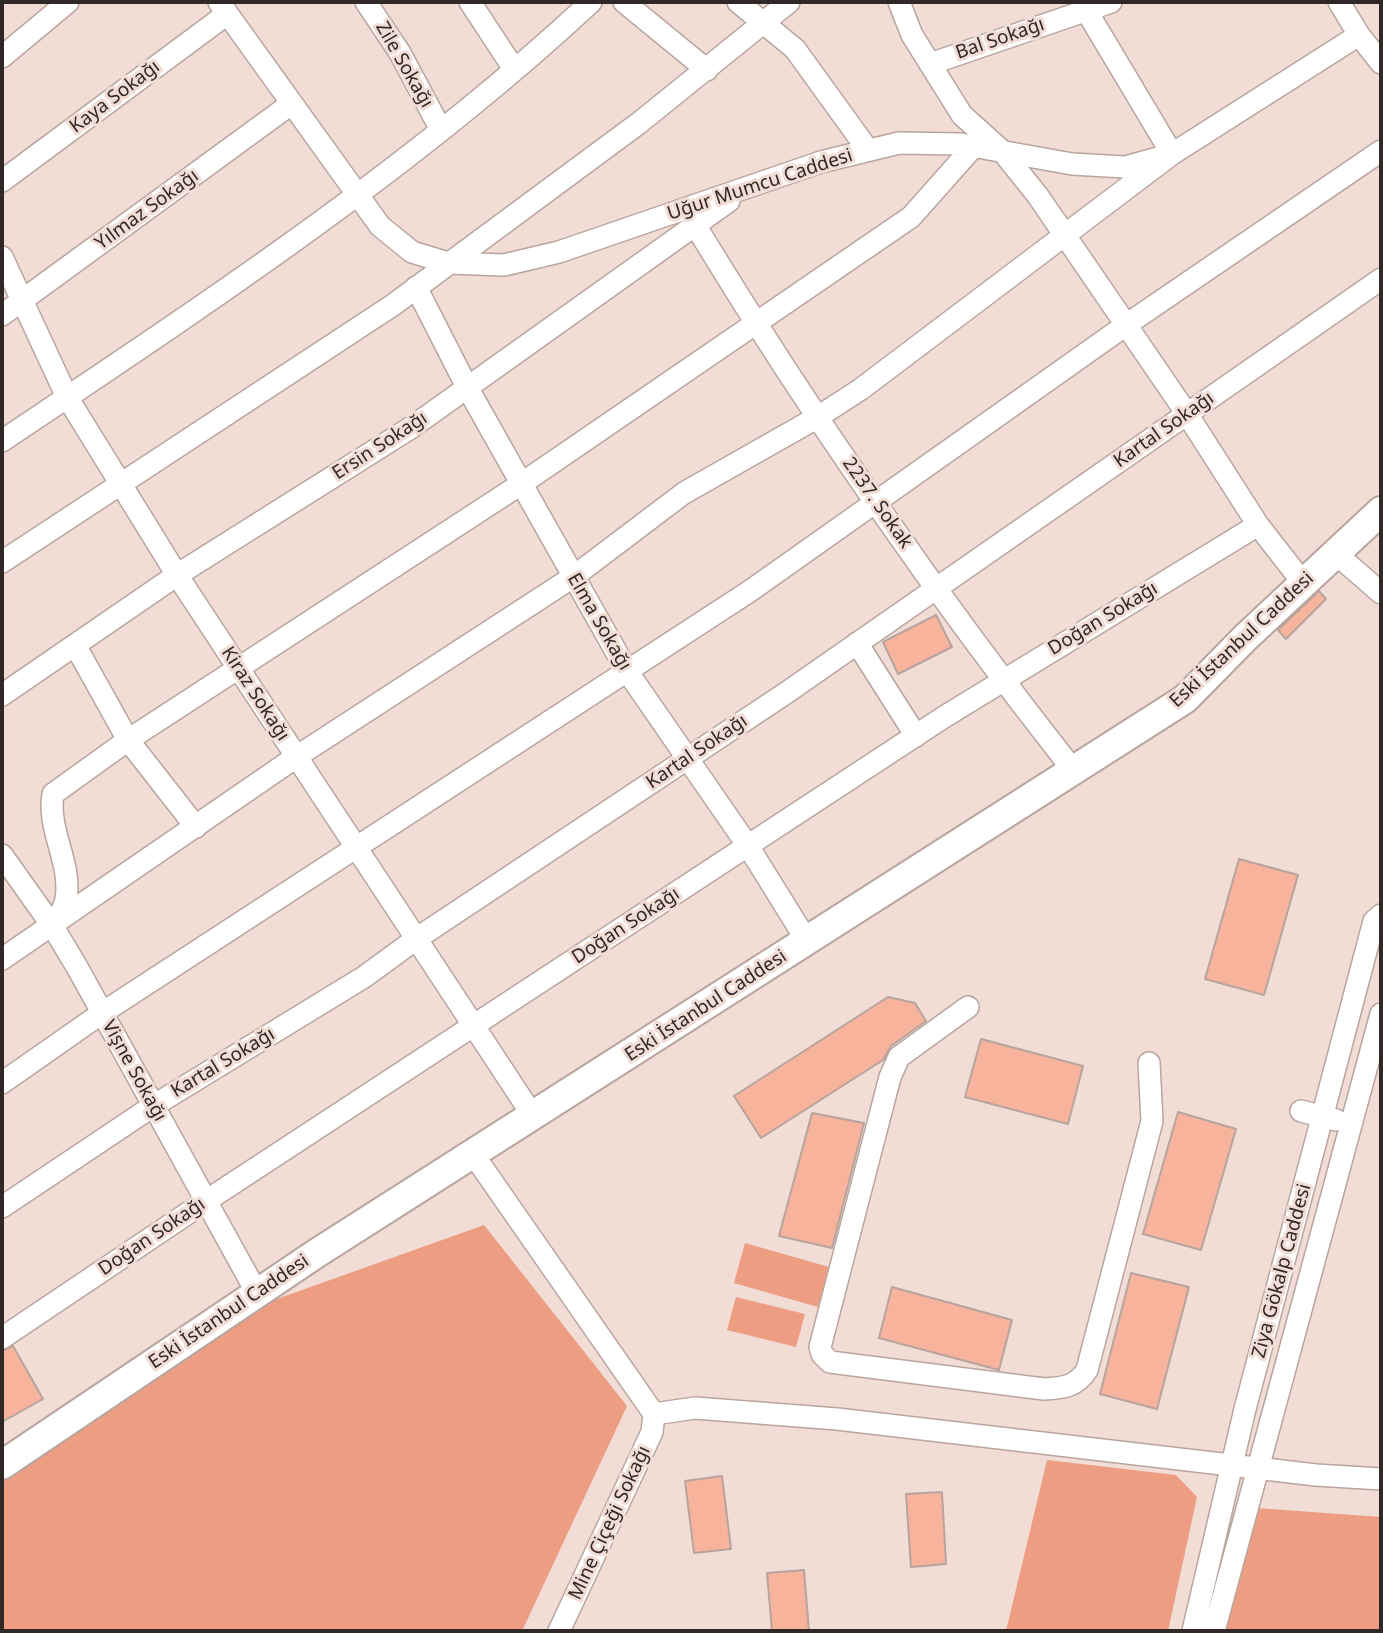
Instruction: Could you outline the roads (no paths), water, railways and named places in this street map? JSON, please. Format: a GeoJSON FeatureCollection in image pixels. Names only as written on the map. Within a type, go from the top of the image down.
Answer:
{"type":"FeatureCollection","features":[{"type":"Feature","properties":{"kind":"main road","name":"Eski İstanbul Caddesi"},"geometry":{"type":"LineString","coordinates":[[2,1464],[257,1293],[1185,699],[1246,636],[1381,511]]}},
{"type":"Feature","properties":{"kind":"street"},"geometry":{"type":"LineString","coordinates":[[2,57],[68,2]]}},
{"type":"Feature","properties":{"kind":"street","name":"Zile Sokağı"},"geometry":{"type":"LineString","coordinates":[[366,2],[400,53],[440,128]]}},
{"type":"Feature","properties":{"kind":"street"},"geometry":{"type":"LineString","coordinates":[[470,2],[514,69]]}},
{"type":"Feature","properties":{"kind":"street"},"geometry":{"type":"LineString","coordinates":[[2,441],[212,300],[356,194],[514,69],[591,2]]}},
{"type":"Feature","properties":{"kind":"street"},"geometry":{"type":"LineString","coordinates":[[624,2],[707,70]]}},
{"type":"Feature","properties":{"kind":"street"},"geometry":{"type":"LineString","coordinates":[[738,2],[795,49],[868,150]]}},
{"type":"Feature","properties":{"kind":"street"},"geometry":{"type":"LineString","coordinates":[[2,562],[122,486],[416,287],[639,123],[789,2]]}},
{"type":"Feature","properties":{"kind":"street"},"geometry":{"type":"LineString","coordinates":[[899,2],[912,35],[962,115],[1002,151],[1066,236],[1258,524],[1304,584]]}},
{"type":"Feature","properties":{"kind":"street","name":"Bal Sokağı"},"geometry":{"type":"LineString","coordinates":[[930,64],[1111,2]]}},
{"type":"Feature","properties":{"kind":"street"},"geometry":{"type":"LineString","coordinates":[[1339,2],[1359,35],[1381,63]]}},
{"type":"Feature","properties":{"kind":"street","name":"Uğur Mumcu Caddesi"},"geometry":{"type":"LineString","coordinates":[[223,8],[380,226],[412,252],[448,263],[504,265],[559,252],[821,162],[899,143],[974,146],[1072,164],[1125,167],[1172,154],[1359,35]]}},
{"type":"Feature","properties":{"kind":"street","name":"Kaya Sokağı"},"geometry":{"type":"LineString","coordinates":[[2,181],[223,8]]}},
{"type":"Feature","properties":{"kind":"street"},"geometry":{"type":"LineString","coordinates":[[2,959],[53,927],[296,757],[573,577],[684,493],[818,417],[861,389],[1172,154],[1086,10]]}},
{"type":"Feature","properties":{"kind":"street","name":"Yılmaz Sokağı"},"geometry":{"type":"LineString","coordinates":[[2,315],[291,104]]}},
{"type":"Feature","properties":{"kind":"street"},"geometry":{"type":"LineString","coordinates":[[53,927],[66,900],[65,867],[50,814],[53,794],[128,740],[239,671],[756,326],[911,217],[974,146]]}},
{"type":"Feature","properties":{"kind":"street"},"geometry":{"type":"LineString","coordinates":[[2,1083],[102,1013],[750,591],[1126,325],[1381,151]]}},
{"type":"Feature","properties":{"kind":"street","name":"Ersin Sokağı"},"geometry":{"type":"LineString","coordinates":[[2,695],[177,575],[412,427],[750,186]]}},
{"type":"Feature","properties":{"kind":"street","name":"2237. Sokak"},"geometry":{"type":"LineString","coordinates":[[695,225],[756,326],[876,502],[1002,680],[1073,770]]}},
{"type":"Feature","properties":{"kind":"street","name":"Kiraz Sokağı"},"geometry":{"type":"LineString","coordinates":[[2,257],[67,397],[177,575],[533,1116]]}},
{"type":"Feature","properties":{"kind":"street","name":"Kartal Sokağı"},"geometry":{"type":"LineString","coordinates":[[2,1207],[153,1106],[364,977],[416,939],[857,643],[1381,279]]}},
{"type":"Feature","properties":{"kind":"street","name":"Elma Sokağı"},"geometry":{"type":"LineString","coordinates":[[416,287],[467,387],[627,671],[748,846],[807,941]]}},
{"type":"Feature","properties":{"kind":"street","name":"Doğan Sokağı"},"geometry":{"type":"LineString","coordinates":[[2,1338],[206,1200],[1002,680],[1258,524]]}},
{"type":"Feature","properties":{"kind":"street"},"geometry":{"type":"LineString","coordinates":[[1335,553],[1381,593]]}},
{"type":"Feature","properties":{"kind":"street"},"geometry":{"type":"LineString","coordinates":[[857,643],[916,736]]}},
{"type":"Feature","properties":{"kind":"street"},"geometry":{"type":"LineString","coordinates":[[75,645],[128,740],[196,827]]}},
{"type":"Feature","properties":{"kind":"street","name":"Vişne Sokağı"},"geometry":{"type":"LineString","coordinates":[[2,855],[53,927],[257,1293]]}},
{"type":"Feature","properties":{"kind":"street","name":"Ziya Gökalp Caddesi"},"geometry":{"type":"LineString","coordinates":[[1193,1631],[1232,1464],[1322,1117],[1374,920],[1381,915]]}},
{"type":"Feature","properties":{"kind":"street"},"geometry":{"type":"LineString","coordinates":[[968,1007],[899,1057],[890,1077],[820,1347],[822,1354],[830,1362],[1044,1389],[1066,1388],[1080,1381],[1087,1370],[1152,1121],[1149,1063]]}},
{"type":"Feature","properties":{"kind":"street","name":"Ziya Gökalp Caddesi"},"geometry":{"type":"LineString","coordinates":[[1214,1631],[1381,1014]]}},
{"type":"Feature","properties":{"kind":"street"},"geometry":{"type":"LineString","coordinates":[[1301,1111],[1351,1125]]}},
{"type":"Feature","properties":{"kind":"street"},"geometry":{"type":"LineString","coordinates":[[473,1154],[654,1414],[695,1408],[837,1419],[1381,1479]]}},
{"type":"Feature","properties":{"kind":"street","name":"Mine Çiçeği Sokağı"},"geometry":{"type":"LineString","coordinates":[[559,1631],[652,1432],[654,1414]]}}]}
